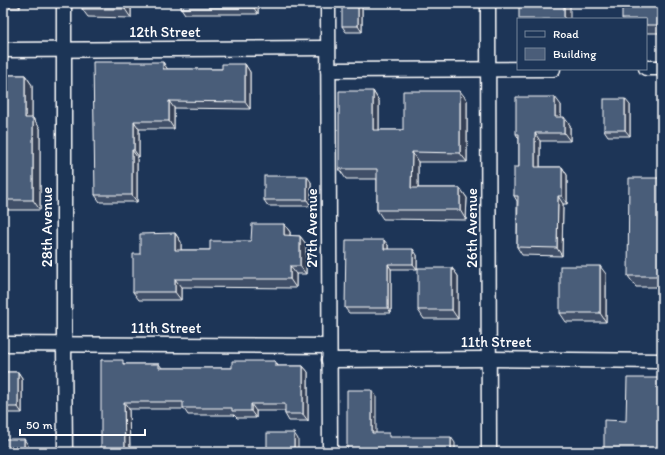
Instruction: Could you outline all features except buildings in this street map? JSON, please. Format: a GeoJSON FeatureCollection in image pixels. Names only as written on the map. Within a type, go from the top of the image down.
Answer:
{"type":"FeatureCollection","features":[{"type":"Feature","properties":{"kind":"street","name":"28th Avenue"},"geometry":{"type":"LineString","coordinates":[[64,3],[65,452]]}},
{"type":"Feature","properties":{"kind":"street","name":"27th Avenue"},"geometry":{"type":"LineString","coordinates":[[328,3],[330,452]]}},
{"type":"Feature","properties":{"kind":"street","name":"26th Avenue"},"geometry":{"type":"LineString","coordinates":[[488,3],[489,452]]}},
{"type":"Feature","properties":{"kind":"street","name":"12th Street"},"geometry":{"type":"LineString","coordinates":[[3,50],[328,48]]}},
{"type":"Feature","properties":{"kind":"street"},"geometry":{"type":"LineString","coordinates":[[647,68],[662,68]]}},
{"type":"Feature","properties":{"kind":"street"},"geometry":{"type":"LineString","coordinates":[[328,70],[517,69]]}},
{"type":"Feature","properties":{"kind":"street","name":"11th Street"},"geometry":{"type":"LineString","coordinates":[[3,344],[329,346]]}},
{"type":"Feature","properties":{"kind":"street","name":"11th Street"},"geometry":{"type":"LineString","coordinates":[[329,360],[489,359],[662,361]]}}]}
